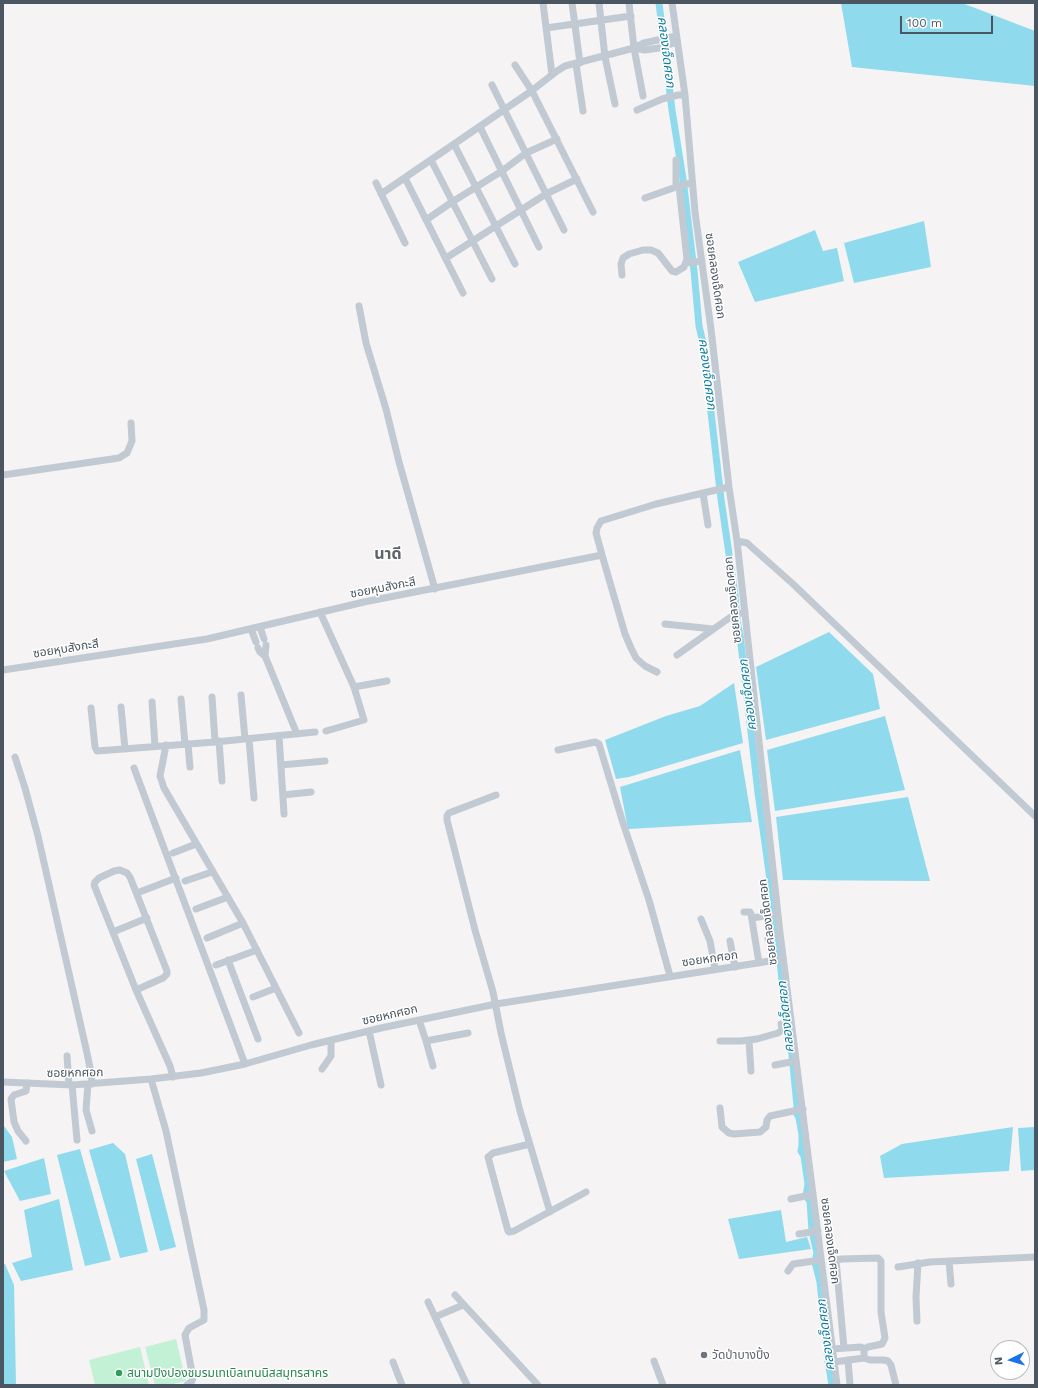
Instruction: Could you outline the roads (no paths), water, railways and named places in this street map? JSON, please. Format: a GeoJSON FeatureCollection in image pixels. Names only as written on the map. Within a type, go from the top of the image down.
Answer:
{"type":"FeatureCollection","features":[{"type":"Feature","properties":{"kind":"street"},"geometry":{"type":"LineString","coordinates":[[543,3],[552,75]]}},
{"type":"Feature","properties":{"kind":"street"},"geometry":{"type":"LineString","coordinates":[[572,3],[583,111]]}},
{"type":"Feature","properties":{"kind":"street"},"geometry":{"type":"LineString","coordinates":[[599,3],[605,57],[614,104]]}},
{"type":"Feature","properties":{"kind":"street"},"geometry":{"type":"LineString","coordinates":[[629,3],[634,48],[643,96]]}},
{"type":"Feature","properties":{"kind":"street","name":"ซอยคลองเจ็ดศอก"},"geometry":{"type":"LineString","coordinates":[[672,3],[673,40],[682,95],[683,185],[701,261],[718,384],[724,488],[738,541],[740,613],[775,935],[784,959],[788,1024],[796,1061],[814,1231],[820,1260],[837,1385]]}},
{"type":"Feature","properties":{"kind":"street"},"geometry":{"type":"LineString","coordinates":[[546,28],[631,16]]}},
{"type":"Feature","properties":{"kind":"street"},"geometry":{"type":"LineString","coordinates":[[381,194],[532,91],[565,66],[605,57],[634,48],[644,43],[658,40],[673,40]]}},
{"type":"Feature","properties":{"kind":"street"},"geometry":{"type":"LineString","coordinates":[[634,48],[645,50],[659,48],[673,40]]}},
{"type":"Feature","properties":{"kind":"street"},"geometry":{"type":"LineString","coordinates":[[515,65],[532,91],[593,212]]}},
{"type":"Feature","properties":{"kind":"street"},"geometry":{"type":"LineString","coordinates":[[492,85],[564,230]]}},
{"type":"Feature","properties":{"kind":"street"},"geometry":{"type":"LineString","coordinates":[[637,110],[662,99],[682,95]]}},
{"type":"Feature","properties":{"kind":"street"},"geometry":{"type":"LineString","coordinates":[[480,126],[539,247]]}},
{"type":"Feature","properties":{"kind":"street"},"geometry":{"type":"LineString","coordinates":[[426,220],[502,171],[526,153],[557,139]]}},
{"type":"Feature","properties":{"kind":"street"},"geometry":{"type":"LineString","coordinates":[[454,144],[515,264]]}},
{"type":"Feature","properties":{"kind":"street"},"geometry":{"type":"LineString","coordinates":[[431,160],[492,279]]}},
{"type":"Feature","properties":{"kind":"street"},"geometry":{"type":"LineString","coordinates":[[676,160],[683,185],[688,262]]}},
{"type":"Feature","properties":{"kind":"street"},"geometry":{"type":"LineString","coordinates":[[405,178],[463,293]]}},
{"type":"Feature","properties":{"kind":"street"},"geometry":{"type":"LineString","coordinates":[[446,258],[546,194],[577,179]]}},
{"type":"Feature","properties":{"kind":"street"},"geometry":{"type":"LineString","coordinates":[[376,183],[405,243]]}},
{"type":"Feature","properties":{"kind":"street"},"geometry":{"type":"LineString","coordinates":[[646,198],[683,185]]}},
{"type":"Feature","properties":{"kind":"street"},"geometry":{"type":"LineString","coordinates":[[622,275],[621,264],[623,258],[629,254],[643,250],[651,250],[658,253],[672,271],[676,272],[684,267],[688,262],[701,261]]}},
{"type":"Feature","properties":{"kind":"street"},"geometry":{"type":"LineString","coordinates":[[358,306],[366,343],[386,409],[399,462],[434,584]]}},
{"type":"Feature","properties":{"kind":"street"},"geometry":{"type":"LineString","coordinates":[[3,475],[120,458],[127,453],[132,441],[131,423]]}},
{"type":"Feature","properties":{"kind":"street"},"geometry":{"type":"LineString","coordinates":[[657,672],[645,666],[636,658],[625,634],[602,555],[596,528],[601,521],[656,504],[724,488]]}},
{"type":"Feature","properties":{"kind":"street"},"geometry":{"type":"LineString","coordinates":[[703,493],[708,525]]}},
{"type":"Feature","properties":{"kind":"street"},"geometry":{"type":"LineString","coordinates":[[738,541],[747,543],[793,584],[1035,816]]}},
{"type":"Feature","properties":{"kind":"street","name":"ซอยหุบสังกะสี"},"geometry":{"type":"LineString","coordinates":[[3,670],[208,639],[434,584],[602,555]]}},
{"type":"Feature","properties":{"kind":"street"},"geometry":{"type":"LineString","coordinates":[[320,612],[354,687],[364,720],[326,731]]}},
{"type":"Feature","properties":{"kind":"street"},"geometry":{"type":"LineString","coordinates":[[677,655],[713,629],[740,613]]}},
{"type":"Feature","properties":{"kind":"street"},"geometry":{"type":"LineString","coordinates":[[665,624],[713,629]]}},
{"type":"Feature","properties":{"kind":"street"},"geometry":{"type":"LineString","coordinates":[[260,627],[265,642],[265,656],[297,734]]}},
{"type":"Feature","properties":{"kind":"street"},"geometry":{"type":"LineString","coordinates":[[251,629],[260,652],[265,656]]}},
{"type":"Feature","properties":{"kind":"street"},"geometry":{"type":"LineString","coordinates":[[354,687],[387,681]]}},
{"type":"Feature","properties":{"kind":"street"},"geometry":{"type":"LineString","coordinates":[[241,695],[254,798]]}},
{"type":"Feature","properties":{"kind":"street"},"geometry":{"type":"LineString","coordinates":[[212,697],[222,781]]}},
{"type":"Feature","properties":{"kind":"street"},"geometry":{"type":"LineString","coordinates":[[181,699],[190,767]]}},
{"type":"Feature","properties":{"kind":"street"},"geometry":{"type":"LineString","coordinates":[[152,702],[156,746]]}},
{"type":"Feature","properties":{"kind":"street"},"geometry":{"type":"LineString","coordinates":[[121,707],[125,749]]}},
{"type":"Feature","properties":{"kind":"street"},"geometry":{"type":"LineString","coordinates":[[91,708],[96,750],[100,751],[315,732]]}},
{"type":"Feature","properties":{"kind":"street"},"geometry":{"type":"LineString","coordinates":[[279,736],[284,814]]}},
{"type":"Feature","properties":{"kind":"street"},"geometry":{"type":"LineString","coordinates":[[558,750],[595,742],[599,744],[623,823],[649,900],[670,976]]}},
{"type":"Feature","properties":{"kind":"street"},"geometry":{"type":"LineString","coordinates":[[166,745],[161,771],[164,788],[243,923],[299,1033]]}},
{"type":"Feature","properties":{"kind":"street"},"geometry":{"type":"LineString","coordinates":[[15,758],[38,836],[90,1080],[86,1110],[92,1131]]}},
{"type":"Feature","properties":{"kind":"street"},"geometry":{"type":"LineString","coordinates":[[281,765],[325,761]]}},
{"type":"Feature","properties":{"kind":"street"},"geometry":{"type":"LineString","coordinates":[[134,768],[243,1058]]}},
{"type":"Feature","properties":{"kind":"street"},"geometry":{"type":"LineString","coordinates":[[283,795],[311,792]]}},
{"type":"Feature","properties":{"kind":"street"},"geometry":{"type":"LineString","coordinates":[[496,795],[454,810],[447,816],[475,930],[495,998],[501,1033],[530,1144],[550,1212]]}},
{"type":"Feature","properties":{"kind":"street"},"geometry":{"type":"LineString","coordinates":[[173,853],[196,844]]}},
{"type":"Feature","properties":{"kind":"street"},"geometry":{"type":"LineString","coordinates":[[136,990],[163,978],[167,971],[130,877],[123,871],[114,871],[96,879],[94,885],[136,990],[171,1072]]}},
{"type":"Feature","properties":{"kind":"street"},"geometry":{"type":"LineString","coordinates":[[185,882],[212,872]]}},
{"type":"Feature","properties":{"kind":"street"},"geometry":{"type":"LineString","coordinates":[[137,893],[176,878]]}},
{"type":"Feature","properties":{"kind":"street"},"geometry":{"type":"LineString","coordinates":[[196,910],[228,897]]}},
{"type":"Feature","properties":{"kind":"street"},"geometry":{"type":"LineString","coordinates":[[744,912],[750,912],[751,914],[757,958]]}},
{"type":"Feature","properties":{"kind":"street"},"geometry":{"type":"LineString","coordinates":[[752,918],[774,915]]}},
{"type":"Feature","properties":{"kind":"street"},"geometry":{"type":"LineString","coordinates":[[113,932],[146,918]]}},
{"type":"Feature","properties":{"kind":"street"},"geometry":{"type":"LineString","coordinates":[[701,919],[710,941],[714,964]]}},
{"type":"Feature","properties":{"kind":"street"},"geometry":{"type":"LineString","coordinates":[[206,938],[243,923]]}},
{"type":"Feature","properties":{"kind":"street"},"geometry":{"type":"LineString","coordinates":[[730,941],[734,961]]}},
{"type":"Feature","properties":{"kind":"street"},"geometry":{"type":"LineString","coordinates":[[216,965],[257,950]]}},
{"type":"Feature","properties":{"kind":"street","name":"ซอยหกศอก"},"geometry":{"type":"LineString","coordinates":[[3,1082],[70,1084],[90,1080],[151,1079],[171,1072],[201,1073],[243,1058],[419,1020],[495,998],[670,976],[714,964],[734,961],[757,958],[784,959]]}},
{"type":"Feature","properties":{"kind":"street"},"geometry":{"type":"LineString","coordinates":[[228,960],[258,1039]]}},
{"type":"Feature","properties":{"kind":"street"},"geometry":{"type":"LineString","coordinates":[[253,997],[276,988]]}},
{"type":"Feature","properties":{"kind":"street"},"geometry":{"type":"LineString","coordinates":[[419,1020],[433,1066]]}},
{"type":"Feature","properties":{"kind":"street"},"geometry":{"type":"LineString","coordinates":[[720,1041],[749,1041],[778,1033],[782,1030],[781,1024],[788,1024]]}},
{"type":"Feature","properties":{"kind":"street"},"geometry":{"type":"LineString","coordinates":[[369,1031],[381,1085]]}},
{"type":"Feature","properties":{"kind":"street"},"geometry":{"type":"LineString","coordinates":[[426,1041],[468,1033]]}},
{"type":"Feature","properties":{"kind":"street"},"geometry":{"type":"LineString","coordinates":[[322,1069],[331,1056],[331,1040]]}},
{"type":"Feature","properties":{"kind":"street"},"geometry":{"type":"LineString","coordinates":[[749,1041],[751,1071]]}},
{"type":"Feature","properties":{"kind":"street"},"geometry":{"type":"LineString","coordinates":[[67,1056],[77,1140]]}},
{"type":"Feature","properties":{"kind":"street"},"geometry":{"type":"LineString","coordinates":[[774,1065],[796,1061]]}},
{"type":"Feature","properties":{"kind":"street"},"geometry":{"type":"LineString","coordinates":[[151,1079],[166,1131],[204,1310],[204,1320],[189,1328],[185,1335],[193,1378],[187,1385]]}},
{"type":"Feature","properties":{"kind":"street"},"geometry":{"type":"LineString","coordinates":[[26,1141],[18,1131],[14,1122],[11,1099],[14,1095],[26,1091],[27,1083]]}},
{"type":"Feature","properties":{"kind":"street"},"geometry":{"type":"LineString","coordinates":[[720,1108],[722,1127],[729,1133],[734,1134],[760,1132],[766,1127],[767,1120],[770,1116],[801,1110]]}},
{"type":"Feature","properties":{"kind":"street"},"geometry":{"type":"LineString","coordinates":[[530,1144],[493,1153],[488,1157],[506,1229],[509,1232],[514,1231],[586,1192]]}},
{"type":"Feature","properties":{"kind":"street"},"geometry":{"type":"LineString","coordinates":[[791,1199],[811,1194]]}},
{"type":"Feature","properties":{"kind":"street"},"geometry":{"type":"LineString","coordinates":[[799,1234],[814,1231]]}},
{"type":"Feature","properties":{"kind":"street"},"geometry":{"type":"LineString","coordinates":[[898,1267],[918,1263],[1035,1257]]}},
{"type":"Feature","properties":{"kind":"street"},"geometry":{"type":"LineString","coordinates":[[832,1349],[860,1347],[864,1349],[882,1344],[884,1341],[881,1312],[881,1261],[878,1258],[836,1260],[844,1348]]}},
{"type":"Feature","properties":{"kind":"street"},"geometry":{"type":"LineString","coordinates":[[788,1271],[793,1264],[820,1260]]}},
{"type":"Feature","properties":{"kind":"street"},"geometry":{"type":"LineString","coordinates":[[949,1261],[951,1284]]}},
{"type":"Feature","properties":{"kind":"street"},"geometry":{"type":"LineString","coordinates":[[917,1322],[916,1297],[918,1263]]}},
{"type":"Feature","properties":{"kind":"street"},"geometry":{"type":"LineString","coordinates":[[455,1295],[538,1385]]}},
{"type":"Feature","properties":{"kind":"street"},"geometry":{"type":"LineString","coordinates":[[428,1302],[467,1385]]}},
{"type":"Feature","properties":{"kind":"street"},"geometry":{"type":"LineString","coordinates":[[435,1317],[463,1305]]}},
{"type":"Feature","properties":{"kind":"street"},"geometry":{"type":"LineString","coordinates":[[864,1349],[864,1358]]}},
{"type":"Feature","properties":{"kind":"street"},"geometry":{"type":"LineString","coordinates":[[834,1362],[864,1358],[870,1360],[888,1361],[891,1365],[896,1385]]}},
{"type":"Feature","properties":{"kind":"street"},"geometry":{"type":"LineString","coordinates":[[848,1360],[850,1385]]}},
{"type":"Feature","properties":{"kind":"street"},"geometry":{"type":"LineString","coordinates":[[654,1361],[663,1385]]}},
{"type":"Feature","properties":{"kind":"street"},"geometry":{"type":"LineString","coordinates":[[393,1362],[402,1385]]}},
{"type":"Feature","properties":{"kind":"water"},"geometry":{"type":"Polygon","coordinates":[[[841,3],[962,3],[1035,31],[1035,86],[852,67],[841,3]]]}},
{"type":"Feature","properties":{"kind":"water"},"geometry":{"type":"Polygon","coordinates":[[[924,221],[931,267],[854,283],[844,243],[924,221]]]}},
{"type":"Feature","properties":{"kind":"water"},"geometry":{"type":"Polygon","coordinates":[[[815,230],[823,251],[837,248],[844,281],[755,302],[738,262],[815,230]]]}},
{"type":"Feature","properties":{"kind":"water"},"geometry":{"type":"Polygon","coordinates":[[[829,632],[873,674],[880,709],[766,740],[756,667],[829,632]]]}},
{"type":"Feature","properties":{"kind":"water"},"geometry":{"type":"Polygon","coordinates":[[[734,683],[743,743],[629,777],[616,779],[605,740],[666,716],[700,706],[734,683]]]}},
{"type":"Feature","properties":{"kind":"water"},"geometry":{"type":"Polygon","coordinates":[[[885,716],[905,790],[775,811],[767,750],[885,716]]]}},
{"type":"Feature","properties":{"kind":"water"},"geometry":{"type":"Polygon","coordinates":[[[740,750],[752,822],[628,829],[620,787],[740,750]]]}},
{"type":"Feature","properties":{"kind":"water"},"geometry":{"type":"Polygon","coordinates":[[[908,797],[930,881],[783,880],[776,817],[908,797]]]}},
{"type":"Feature","properties":{"kind":"water"},"geometry":{"type":"Polygon","coordinates":[[[4,1126],[12,1137],[17,1159],[3,1162],[3,1127],[4,1126]]]}},
{"type":"Feature","properties":{"kind":"water"},"geometry":{"type":"Polygon","coordinates":[[[1013,1127],[1009,1171],[884,1178],[880,1156],[902,1144],[1013,1127]]]}},
{"type":"Feature","properties":{"kind":"water"},"geometry":{"type":"Polygon","coordinates":[[[1035,1127],[1035,1170],[1021,1171],[1018,1128],[1035,1127]]]}},
{"type":"Feature","properties":{"kind":"water"},"geometry":{"type":"Polygon","coordinates":[[[113,1143],[125,1154],[148,1252],[120,1258],[89,1150],[113,1143]]]}},
{"type":"Feature","properties":{"kind":"water"},"geometry":{"type":"Polygon","coordinates":[[[80,1149],[111,1260],[85,1266],[57,1155],[80,1149]]]}},
{"type":"Feature","properties":{"kind":"water"},"geometry":{"type":"Polygon","coordinates":[[[152,1154],[176,1247],[160,1251],[136,1159],[152,1154]]]}},
{"type":"Feature","properties":{"kind":"water"},"geometry":{"type":"Polygon","coordinates":[[[44,1158],[51,1194],[20,1201],[4,1171],[44,1158]]]}},
{"type":"Feature","properties":{"kind":"water"},"geometry":{"type":"Polygon","coordinates":[[[59,1199],[73,1270],[21,1281],[12,1263],[32,1257],[24,1210],[59,1199]]]}},
{"type":"Feature","properties":{"kind":"water"},"geometry":{"type":"Polygon","coordinates":[[[781,1210],[786,1242],[807,1237],[811,1249],[739,1259],[728,1219],[781,1210]]]}},
{"type":"Feature","properties":{"kind":"water"},"geometry":{"type":"Polygon","coordinates":[[[3,1264],[5,1264],[14,1285],[16,1385],[3,1385],[3,1264]]]}},
{"type":"Feature","properties":{"kind":"waterway","name":"คลองเจ็ดศอก"},"geometry":{"type":"LineString","coordinates":[[659,3],[672,110],[683,179],[699,326],[703,343],[721,499],[735,595],[758,793],[772,894],[775,923],[774,935],[778,945],[786,1024],[791,1045],[797,1106],[796,1112],[799,1118],[802,1135],[801,1151],[804,1156],[808,1184],[806,1196],[810,1201],[812,1231],[817,1253],[815,1262],[820,1282],[832,1385]]}},
{"type":"Feature","properties":{"kind":"place","name":"วัดป่าบางปิ้ง"},"geometry":{"type":"Point","coordinates":[704,1355]}},
{"type":"Feature","properties":{"kind":"place","name":"สนามปิงปองชมรมเทเบิลเทนนิสสมุทรสาคร"},"geometry":{"type":"Point","coordinates":[119,1373]}},
{"type":"Feature","properties":{"kind":"district","name":"นาดี"},"geometry":{"type":"Point","coordinates":[388,554]}}]}
